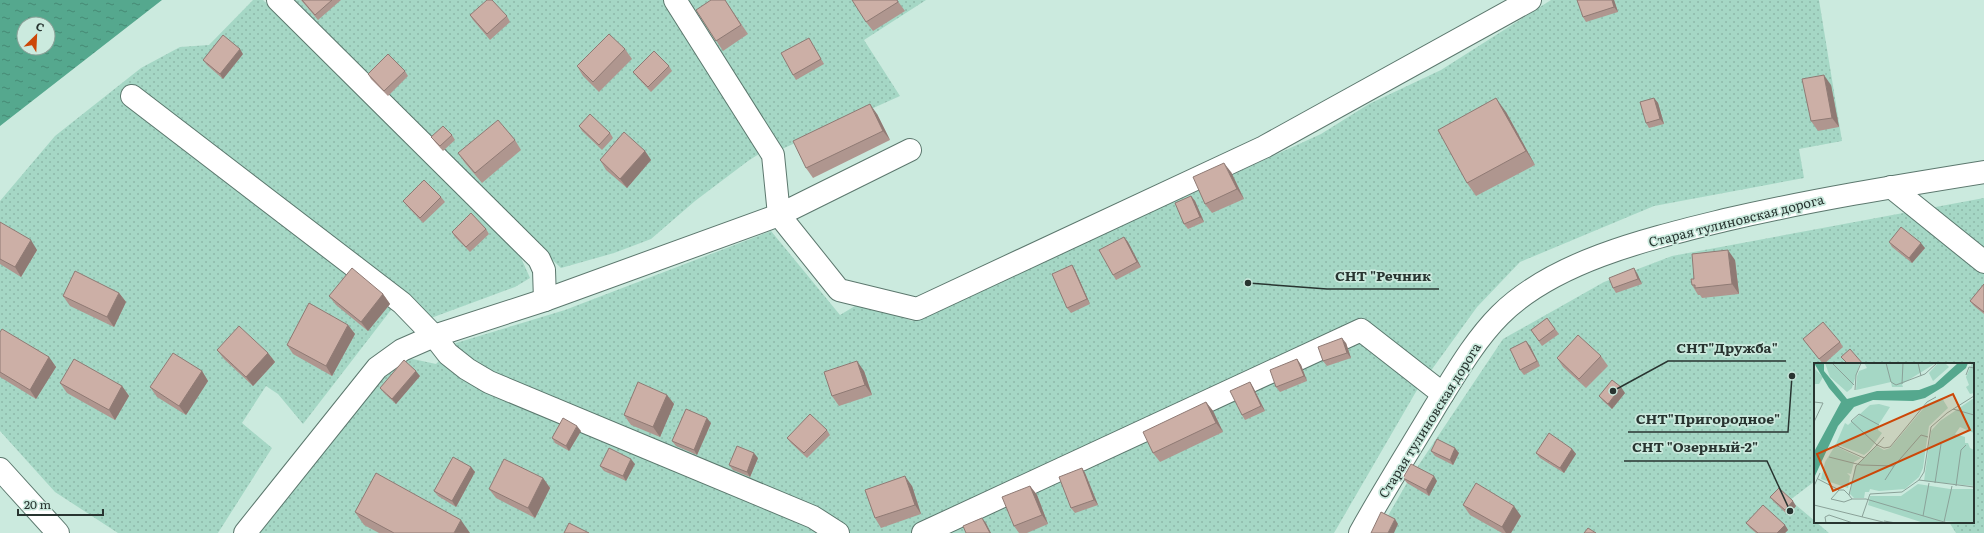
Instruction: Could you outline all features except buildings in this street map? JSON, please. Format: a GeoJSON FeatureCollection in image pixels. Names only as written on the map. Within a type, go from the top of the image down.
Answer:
{"type":"FeatureCollection","features":[{"type":"Feature","properties":{"kind":"street"},"geometry":{"type":"LineString","coordinates":[[278,0],[539,260],[544,270],[545,300]]}},
{"type":"Feature","properties":{"kind":"street"},"geometry":{"type":"LineString","coordinates":[[675,0],[773,155],[780,214],[839,290],[917,309],[1264,147],[1530,0]]}},
{"type":"Feature","properties":{"kind":"street"},"geometry":{"type":"LineString","coordinates":[[132,96],[402,303],[434,336],[448,354],[467,370],[489,382],[813,517],[838,533]]}},
{"type":"Feature","properties":{"kind":"street"},"geometry":{"type":"LineString","coordinates":[[245,533],[377,368],[402,350],[434,336],[545,300],[780,214],[910,150]]}},
{"type":"Feature","properties":{"kind":"street","name":"Старая тулиновская дорога"},"geometry":{"type":"LineString","coordinates":[[1360,533],[1443,394],[1478,341],[1500,315],[1530,292],[1575,265],[1663,235],[1797,203],[1891,186],[1984,172]]}},
{"type":"Feature","properties":{"kind":"street"},"geometry":{"type":"LineString","coordinates":[[1891,186],[1984,262]]}},
{"type":"Feature","properties":{"kind":"street"},"geometry":{"type":"LineString","coordinates":[[923,533],[1361,330],[1443,394]]}},
{"type":"Feature","properties":{"kind":"street"},"geometry":{"type":"LineString","coordinates":[[0,469],[58,533]]}},
{"type":"Feature","properties":{"kind":"shaded area"},"geometry":{"type":"Polygon","coordinates":[[[253,0],[263,0],[518,251],[530,278],[515,287],[431,318],[394,306],[303,424],[278,394],[266,386],[242,423],[272,448],[218,533],[118,533],[55,492],[0,431],[0,201],[55,136],[141,68],[180,47],[209,45],[253,0]]]}},
{"type":"Feature","properties":{"kind":"shaded area"},"geometry":{"type":"Polygon","coordinates":[[[288,0],[926,0],[864,40],[900,96],[773,153],[770,147],[748,161],[695,201],[651,239],[614,253],[561,268],[415,129],[288,0]]]}},
{"type":"Feature","properties":{"kind":"shaded area"},"geometry":{"type":"Polygon","coordinates":[[[1551,0],[1819,0],[1842,141],[1799,149],[1804,178],[1654,206],[1520,262],[1477,307],[1417,390],[1334,533],[260,533],[399,356],[436,364],[456,343],[565,310],[771,231],[840,315],[860,303],[912,321],[1321,134],[1369,104],[1441,70],[1551,0]]]}},
{"type":"Feature","properties":{"kind":"shaded area"},"geometry":{"type":"Polygon","coordinates":[[[1984,198],[1984,533],[1956,533],[1950,523],[1974,523],[1974,363],[1814,363],[1814,482],[1790,500],[1814,520],[1814,523],[1817,523],[1829,533],[1378,533],[1408,481],[1503,339],[1604,282],[1672,256],[1984,198]]]}},
{"type":"Feature","properties":{"kind":"water"},"geometry":{"type":"Polygon","coordinates":[[[0,0],[162,0],[0,126],[0,0]]]}},
{"type":"Feature","properties":{"kind":"place","name":"СНТ \"Речник"},"geometry":{"type":"Point","coordinates":[1248,283]}},
{"type":"Feature","properties":{"kind":"place","name":"СНТ\"Пригородное\""},"geometry":{"type":"Point","coordinates":[1792,376]}},
{"type":"Feature","properties":{"kind":"place","name":"СНТ\"Дружба\""},"geometry":{"type":"Point","coordinates":[1613,391]}},
{"type":"Feature","properties":{"kind":"place","name":"СНТ \"Озерный-2\""},"geometry":{"type":"Point","coordinates":[1790,511]}}]}
